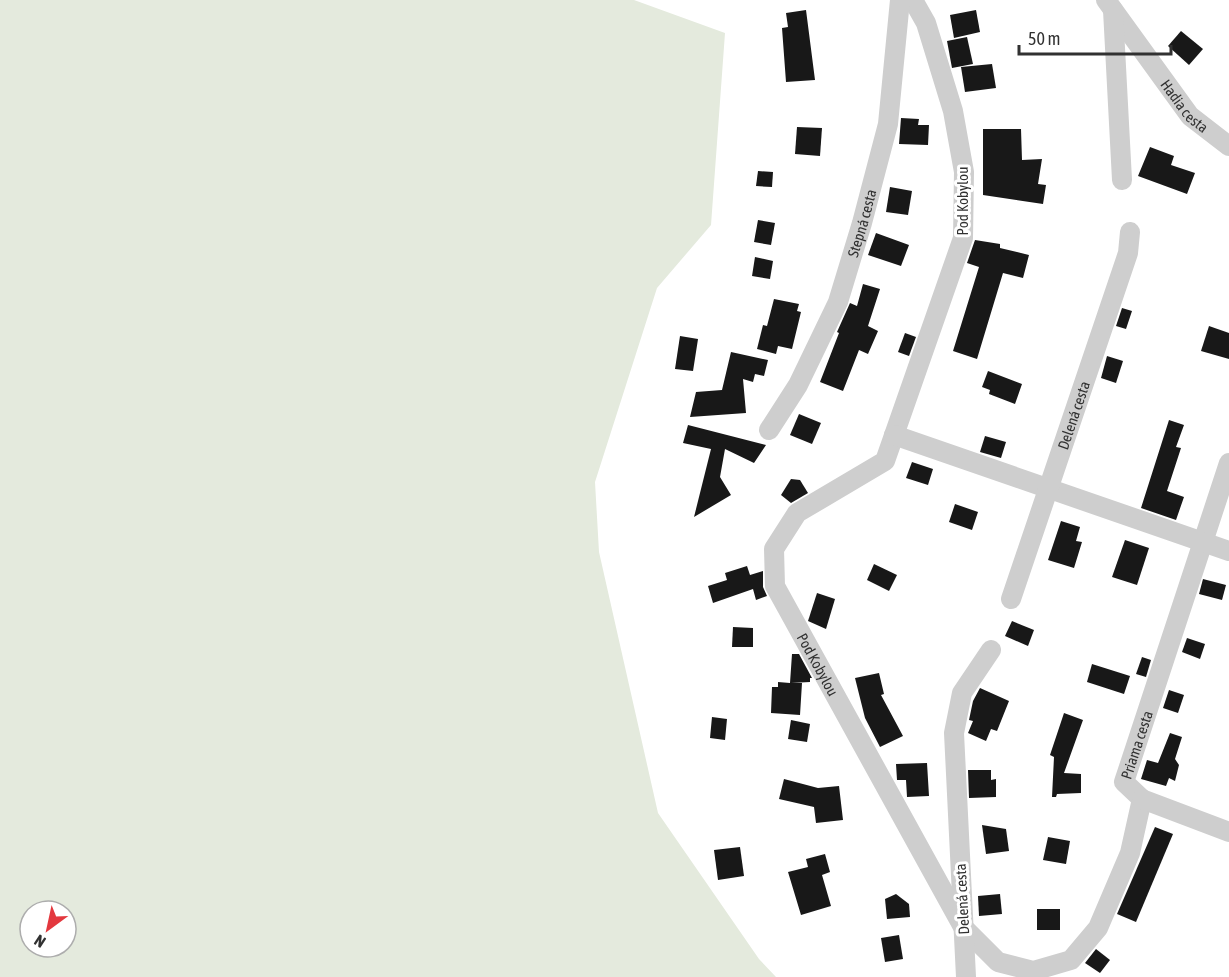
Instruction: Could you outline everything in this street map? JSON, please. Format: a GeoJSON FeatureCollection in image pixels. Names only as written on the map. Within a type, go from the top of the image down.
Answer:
{"type":"FeatureCollection","features":[{"type":"Feature","properties":{"kind":"street","name":"Stepná cesta"},"geometry":{"type":"LineString","coordinates":[[769,430],[798,385],[838,302],[888,124],[900,0]]}},
{"type":"Feature","properties":{"kind":"street","name":"Pod Kobylou"},"geometry":{"type":"LineString","coordinates":[[913,0],[926,23],[953,111],[964,172],[963,238],[885,461],[797,513],[774,549],[775,586],[963,927]]}},
{"type":"Feature","properties":{"kind":"street"},"geometry":{"type":"LineString","coordinates":[[1109,5],[1122,180]]}},
{"type":"Feature","properties":{"kind":"street","name":"Hadia cesta"},"geometry":{"type":"LineString","coordinates":[[1109,5],[1190,116],[1229,146]]}},
{"type":"Feature","properties":{"kind":"street","name":"Delená cesta"},"geometry":{"type":"LineString","coordinates":[[1011,599],[1128,253],[1130,232]]}},
{"type":"Feature","properties":{"kind":"street"},"geometry":{"type":"LineString","coordinates":[[894,435],[1229,551]]}},
{"type":"Feature","properties":{"kind":"street","name":"Priama cesta"},"geometry":{"type":"LineString","coordinates":[[963,927],[998,962],[1033,971],[1071,960],[1098,928],[1130,854],[1142,799],[1124,782],[1229,463]]}},
{"type":"Feature","properties":{"kind":"street","name":"Delená cesta"},"geometry":{"type":"LineString","coordinates":[[966,977],[954,733],[962,693],[991,650]]}},
{"type":"Feature","properties":{"kind":"street"},"geometry":{"type":"LineString","coordinates":[[1142,799],[1229,832]]}},
{"type":"Feature","properties":{"kind":"shaded area"},"geometry":{"type":"Polygon","coordinates":[[[0,0],[634,0],[725,33],[711,225],[657,288],[595,482],[599,552],[658,813],[759,959],[776,977],[0,977],[0,0]]]}},
{"type":"Feature","properties":{"kind":"building"},"geometry":{"type":"Polygon","coordinates":[[[806,10],[815,80],[786,82],[782,28],[788,27],[786,13],[806,10]]]}},
{"type":"Feature","properties":{"kind":"building"},"geometry":{"type":"Polygon","coordinates":[[[976,10],[980,32],[954,38],[950,15],[976,10]]]}},
{"type":"Feature","properties":{"kind":"building"},"geometry":{"type":"Polygon","coordinates":[[[1181,31],[1203,49],[1189,65],[1168,46],[1181,31]]]}},
{"type":"Feature","properties":{"kind":"building"},"geometry":{"type":"Polygon","coordinates":[[[967,37],[973,64],[952,68],[947,41],[967,37]]]}},
{"type":"Feature","properties":{"kind":"building"},"geometry":{"type":"Polygon","coordinates":[[[992,64],[996,88],[965,92],[961,67],[992,64]]]}},
{"type":"Feature","properties":{"kind":"building"},"geometry":{"type":"Polygon","coordinates":[[[901,118],[919,119],[918,125],[929,125],[928,145],[899,144],[901,118]]]}},
{"type":"Feature","properties":{"kind":"building"},"geometry":{"type":"Polygon","coordinates":[[[797,127],[822,128],[820,156],[795,154],[797,127]]]}},
{"type":"Feature","properties":{"kind":"building"},"geometry":{"type":"Polygon","coordinates":[[[983,129],[1021,129],[1022,160],[1042,159],[1038,184],[1046,185],[1043,204],[983,195],[983,129]]]}},
{"type":"Feature","properties":{"kind":"building"},"geometry":{"type":"Polygon","coordinates":[[[1150,147],[1174,156],[1171,165],[1195,173],[1187,194],[1138,176],[1150,147]]]}},
{"type":"Feature","properties":{"kind":"building"},"geometry":{"type":"Polygon","coordinates":[[[758,171],[773,172],[772,187],[756,186],[758,171]]]}},
{"type":"Feature","properties":{"kind":"building"},"geometry":{"type":"Polygon","coordinates":[[[890,187],[912,191],[908,215],[886,212],[890,187]]]}},
{"type":"Feature","properties":{"kind":"building"},"geometry":{"type":"Polygon","coordinates":[[[758,220],[775,223],[771,245],[754,242],[758,220]]]}},
{"type":"Feature","properties":{"kind":"building"},"geometry":{"type":"Polygon","coordinates":[[[876,233],[909,245],[901,266],[868,255],[876,233]]]}},
{"type":"Feature","properties":{"kind":"building"},"geometry":{"type":"Polygon","coordinates":[[[975,240],[1000,244],[1000,248],[1029,255],[1023,278],[1003,273],[977,359],[953,351],[979,267],[967,263],[975,240]]]}},
{"type":"Feature","properties":{"kind":"building"},"geometry":{"type":"Polygon","coordinates":[[[755,257],[773,261],[770,279],[752,276],[755,257]]]}},
{"type":"Feature","properties":{"kind":"building"},"geometry":{"type":"Polygon","coordinates":[[[863,284],[880,289],[868,326],[878,331],[868,354],[859,350],[843,391],[820,382],[839,333],[837,332],[850,303],[857,306],[863,284]]]}},
{"type":"Feature","properties":{"kind":"building"},"geometry":{"type":"Polygon","coordinates":[[[774,299],[799,304],[797,311],[801,312],[792,349],[778,346],[776,354],[757,349],[763,325],[767,326],[774,299]]]}},
{"type":"Feature","properties":{"kind":"building"},"geometry":{"type":"Polygon","coordinates":[[[1122,308],[1132,311],[1126,329],[1116,326],[1122,308]]]}},
{"type":"Feature","properties":{"kind":"building"},"geometry":{"type":"Polygon","coordinates":[[[1209,326],[1229,333],[1229,359],[1201,351],[1209,326]]]}},
{"type":"Feature","properties":{"kind":"building"},"geometry":{"type":"Polygon","coordinates":[[[905,333],[916,337],[909,356],[898,352],[905,333]]]}},
{"type":"Feature","properties":{"kind":"building"},"geometry":{"type":"Polygon","coordinates":[[[680,336],[698,339],[693,371],[675,369],[680,336]]]}},
{"type":"Feature","properties":{"kind":"building"},"geometry":{"type":"Polygon","coordinates":[[[731,352],[768,360],[764,376],[755,374],[753,382],[743,379],[746,413],[690,417],[696,392],[722,390],[731,352]]]}},
{"type":"Feature","properties":{"kind":"building"},"geometry":{"type":"Polygon","coordinates":[[[1107,356],[1123,361],[1116,383],[1101,378],[1107,356]]]}},
{"type":"Feature","properties":{"kind":"building"},"geometry":{"type":"Polygon","coordinates":[[[988,371],[1022,384],[1015,404],[989,394],[990,390],[982,387],[988,371]]]}},
{"type":"Feature","properties":{"kind":"building"},"geometry":{"type":"Polygon","coordinates":[[[799,414],[821,423],[812,444],[790,435],[799,414]]]}},
{"type":"Feature","properties":{"kind":"building"},"geometry":{"type":"Polygon","coordinates":[[[1169,420],[1184,425],[1176,447],[1181,448],[1167,491],[1184,497],[1176,520],[1141,508],[1169,420]]]}},
{"type":"Feature","properties":{"kind":"building"},"geometry":{"type":"Polygon","coordinates":[[[688,425],[766,445],[754,463],[725,449],[720,477],[731,495],[694,517],[711,449],[683,443],[688,425]]]}},
{"type":"Feature","properties":{"kind":"building"},"geometry":{"type":"Polygon","coordinates":[[[985,436],[1006,442],[1001,458],[980,452],[985,436]]]}},
{"type":"Feature","properties":{"kind":"building"},"geometry":{"type":"Polygon","coordinates":[[[912,462],[933,469],[928,485],[906,478],[912,462]]]}},
{"type":"Feature","properties":{"kind":"building"},"geometry":{"type":"Polygon","coordinates":[[[791,479],[800,480],[808,493],[791,503],[781,495],[791,479]]]}},
{"type":"Feature","properties":{"kind":"building"},"geometry":{"type":"Polygon","coordinates":[[[955,504],[978,512],[972,530],[949,522],[955,504]]]}},
{"type":"Feature","properties":{"kind":"building"},"geometry":{"type":"Polygon","coordinates":[[[1061,521],[1080,527],[1076,541],[1082,542],[1074,568],[1048,560],[1061,521]]]}},
{"type":"Feature","properties":{"kind":"building"},"geometry":{"type":"Polygon","coordinates":[[[1125,540],[1149,548],[1137,585],[1112,577],[1125,540]]]}},
{"type":"Feature","properties":{"kind":"building"},"geometry":{"type":"Polygon","coordinates":[[[874,564],[897,575],[889,591],[867,580],[874,564]]]}},
{"type":"Feature","properties":{"kind":"building"},"geometry":{"type":"Polygon","coordinates":[[[747,566],[750,575],[763,571],[763,587],[767,596],[756,600],[753,589],[713,603],[708,586],[727,580],[725,573],[747,566]]]}},
{"type":"Feature","properties":{"kind":"building"},"geometry":{"type":"Polygon","coordinates":[[[1203,579],[1226,585],[1222,600],[1199,594],[1203,579]]]}},
{"type":"Feature","properties":{"kind":"building"},"geometry":{"type":"Polygon","coordinates":[[[817,593],[835,599],[826,629],[808,621],[817,593]]]}},
{"type":"Feature","properties":{"kind":"building"},"geometry":{"type":"Polygon","coordinates":[[[1012,621],[1034,630],[1028,646],[1005,636],[1012,621]]]}},
{"type":"Feature","properties":{"kind":"building"},"geometry":{"type":"Polygon","coordinates":[[[733,627],[753,628],[753,647],[732,647],[733,627]]]}},
{"type":"Feature","properties":{"kind":"building"},"geometry":{"type":"Polygon","coordinates":[[[1187,638],[1205,644],[1200,659],[1182,652],[1187,638]]]}},
{"type":"Feature","properties":{"kind":"building"},"geometry":{"type":"Polygon","coordinates":[[[792,654],[799,654],[812,678],[810,682],[791,683],[802,683],[800,715],[771,713],[772,687],[778,687],[778,682],[790,683],[792,654]]]}},
{"type":"Feature","properties":{"kind":"building"},"geometry":{"type":"Polygon","coordinates":[[[1142,657],[1151,660],[1146,677],[1136,674],[1142,657]]]}},
{"type":"Feature","properties":{"kind":"building"},"geometry":{"type":"Polygon","coordinates":[[[1092,664],[1130,676],[1124,694],[1087,682],[1092,664]]]}},
{"type":"Feature","properties":{"kind":"building"},"geometry":{"type":"Polygon","coordinates":[[[879,673],[884,694],[881,695],[903,736],[880,747],[865,718],[855,678],[879,673]]]}},
{"type":"Feature","properties":{"kind":"building"},"geometry":{"type":"Polygon","coordinates":[[[980,688],[1009,701],[997,731],[991,729],[986,741],[968,733],[973,721],[969,720],[973,701],[980,688]]]}},
{"type":"Feature","properties":{"kind":"building"},"geometry":{"type":"Polygon","coordinates":[[[1169,690],[1184,695],[1178,713],[1163,708],[1169,690]]]}},
{"type":"Feature","properties":{"kind":"building"},"geometry":{"type":"Polygon","coordinates":[[[1064,713],[1083,720],[1064,773],[1081,774],[1081,793],[1057,794],[1056,797],[1052,797],[1054,757],[1050,755],[1064,713]]]}},
{"type":"Feature","properties":{"kind":"building"},"geometry":{"type":"Polygon","coordinates":[[[712,717],[727,719],[725,740],[710,738],[712,717]]]}},
{"type":"Feature","properties":{"kind":"building"},"geometry":{"type":"Polygon","coordinates":[[[791,720],[810,724],[807,742],[788,739],[791,720]]]}},
{"type":"Feature","properties":{"kind":"building"},"geometry":{"type":"Polygon","coordinates":[[[1170,733],[1182,737],[1175,759],[1179,765],[1175,781],[1169,778],[1166,786],[1141,779],[1147,760],[1158,763],[1170,733]]]}},
{"type":"Feature","properties":{"kind":"building"},"geometry":{"type":"Polygon","coordinates":[[[927,763],[929,796],[907,797],[906,780],[897,780],[896,764],[927,763]]]}},
{"type":"Feature","properties":{"kind":"building"},"geometry":{"type":"Polygon","coordinates":[[[968,770],[991,770],[991,780],[996,779],[996,797],[969,798],[968,770]]]}},
{"type":"Feature","properties":{"kind":"building"},"geometry":{"type":"Polygon","coordinates":[[[784,779],[818,788],[839,786],[843,820],[816,823],[814,807],[779,799],[784,779]]]}},
{"type":"Feature","properties":{"kind":"building"},"geometry":{"type":"Polygon","coordinates":[[[982,825],[1006,829],[1009,851],[986,854],[982,825]]]}},
{"type":"Feature","properties":{"kind":"building"},"geometry":{"type":"Polygon","coordinates":[[[1155,827],[1173,834],[1136,922],[1117,914],[1155,827]]]}},
{"type":"Feature","properties":{"kind":"building"},"geometry":{"type":"Polygon","coordinates":[[[1048,837],[1070,841],[1066,864],[1043,860],[1048,837]]]}},
{"type":"Feature","properties":{"kind":"building"},"geometry":{"type":"Polygon","coordinates":[[[740,847],[744,876],[718,880],[714,850],[740,847]]]}},
{"type":"Feature","properties":{"kind":"building"},"geometry":{"type":"Polygon","coordinates":[[[825,854],[830,872],[822,875],[831,906],[801,915],[788,872],[808,867],[806,859],[825,854]]]}},
{"type":"Feature","properties":{"kind":"building"},"geometry":{"type":"Polygon","coordinates":[[[896,894],[909,904],[910,917],[887,919],[885,899],[896,894]]]}},
{"type":"Feature","properties":{"kind":"building"},"geometry":{"type":"Polygon","coordinates":[[[1000,894],[1002,914],[979,916],[978,896],[1000,894]]]}},
{"type":"Feature","properties":{"kind":"building"},"geometry":{"type":"Polygon","coordinates":[[[1037,909],[1060,909],[1060,930],[1037,930],[1037,909]]]}},
{"type":"Feature","properties":{"kind":"building"},"geometry":{"type":"Polygon","coordinates":[[[899,935],[903,959],[885,962],[881,938],[899,935]]]}},
{"type":"Feature","properties":{"kind":"building"},"geometry":{"type":"Polygon","coordinates":[[[1096,949],[1110,960],[1100,973],[1085,963],[1096,949]]]}}]}
